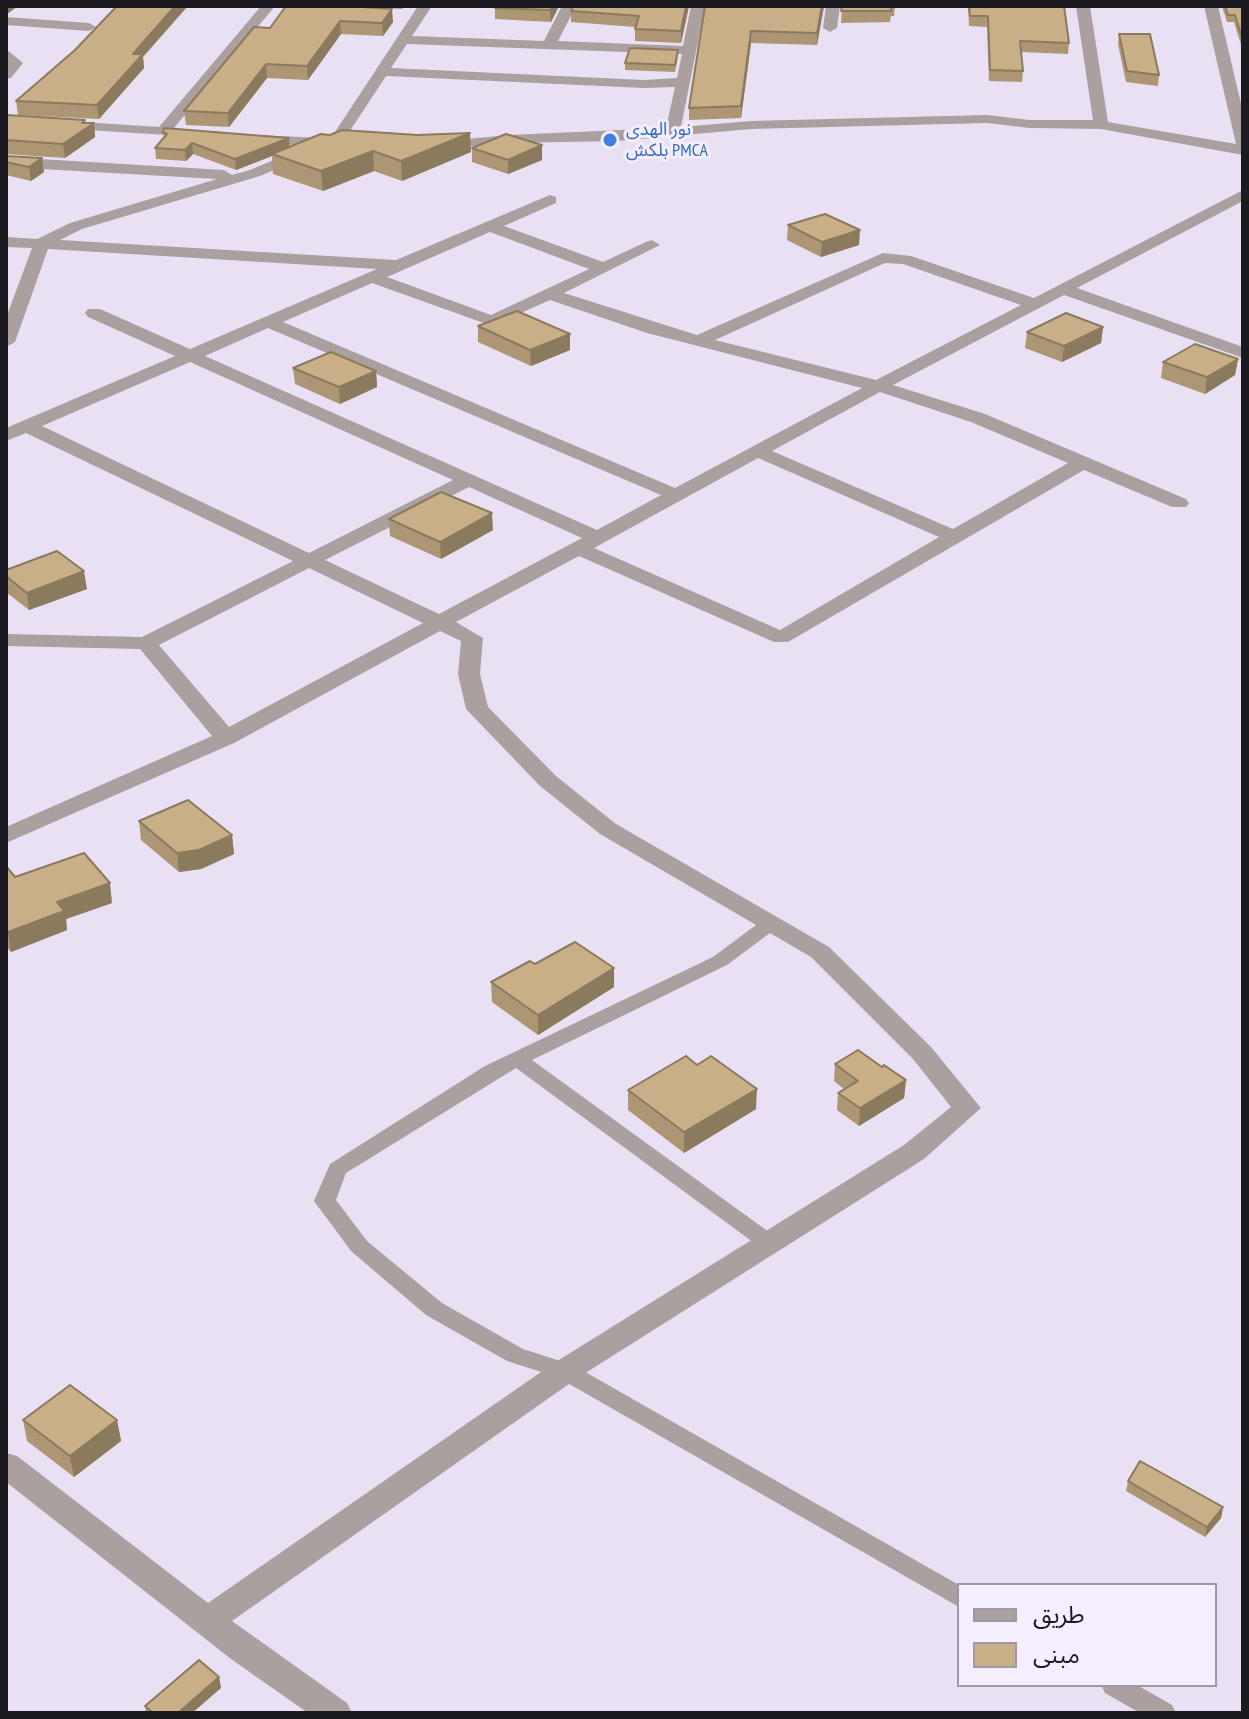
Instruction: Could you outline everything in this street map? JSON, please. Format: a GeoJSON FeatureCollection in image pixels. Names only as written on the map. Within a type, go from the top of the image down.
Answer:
{"type":"FeatureCollection","features":[{"type":"Feature","properties":{"kind":"street"},"geometry":{"type":"LineString","coordinates":[[258,6],[272,7]]}},
{"type":"Feature","properties":{"kind":"street"},"geometry":{"type":"LineString","coordinates":[[549,45],[569,6]]}},
{"type":"Feature","properties":{"kind":"street"},"geometry":{"type":"LineString","coordinates":[[673,132],[698,6]]}},
{"type":"Feature","properties":{"kind":"street"},"geometry":{"type":"LineString","coordinates":[[830,28],[833,6]]}},
{"type":"Feature","properties":{"kind":"street"},"geometry":{"type":"LineString","coordinates":[[1083,6],[1101,125]]}},
{"type":"Feature","properties":{"kind":"street"},"geometry":{"type":"LineString","coordinates":[[1211,6],[1243,143]]}},
{"type":"Feature","properties":{"kind":"street"},"geometry":{"type":"LineString","coordinates":[[164,131],[272,7]]}},
{"type":"Feature","properties":{"kind":"street"},"geometry":{"type":"LineString","coordinates":[[8,334],[42,243],[76,226],[246,176],[338,138],[402,40],[415,13]]}},
{"type":"Feature","properties":{"kind":"street"},"geometry":{"type":"LineString","coordinates":[[6,21],[89,27]]}},
{"type":"Feature","properties":{"kind":"street"},"geometry":{"type":"LineString","coordinates":[[402,40],[689,50]]}},
{"type":"Feature","properties":{"kind":"street"},"geometry":{"type":"LineString","coordinates":[[6,53],[16,63],[6,75]]}},
{"type":"Feature","properties":{"kind":"street"},"geometry":{"type":"LineString","coordinates":[[381,72],[644,84],[682,82]]}},
{"type":"Feature","properties":{"kind":"street"},"geometry":{"type":"LineString","coordinates":[[418,147],[509,139],[618,137],[751,125],[987,119],[1030,124],[1101,125],[1243,150]]}},
{"type":"Feature","properties":{"kind":"street"},"geometry":{"type":"LineString","coordinates":[[6,121],[209,134]]}},
{"type":"Feature","properties":{"kind":"street"},"geometry":{"type":"LineString","coordinates":[[239,137],[358,144]]}},
{"type":"Feature","properties":{"kind":"street"},"geometry":{"type":"LineString","coordinates":[[6,162],[246,176]]}},
{"type":"Feature","properties":{"kind":"street"},"geometry":{"type":"LineString","coordinates":[[6,836],[226,738],[878,386],[1243,195]]}},
{"type":"Feature","properties":{"kind":"street"},"geometry":{"type":"LineString","coordinates":[[6,435],[550,200]]}},
{"type":"Feature","properties":{"kind":"street"},"geometry":{"type":"LineString","coordinates":[[490,226],[603,268]]}},
{"type":"Feature","properties":{"kind":"street"},"geometry":{"type":"LineString","coordinates":[[6,242],[399,265]]}},
{"type":"Feature","properties":{"kind":"street"},"geometry":{"type":"LineString","coordinates":[[372,277],[492,321],[652,245]]}},
{"type":"Feature","properties":{"kind":"street"},"geometry":{"type":"LineString","coordinates":[[699,341],[883,258],[905,259],[1035,304]]}},
{"type":"Feature","properties":{"kind":"street"},"geometry":{"type":"LineString","coordinates":[[1063,289],[1243,353]]}},
{"type":"Feature","properties":{"kind":"street"},"geometry":{"type":"LineString","coordinates":[[549,294],[699,341],[878,386],[978,418],[1179,503]]}},
{"type":"Feature","properties":{"kind":"street"},"geometry":{"type":"LineString","coordinates":[[94,313],[597,537]]}},
{"type":"Feature","properties":{"kind":"street"},"geometry":{"type":"LineString","coordinates":[[269,322],[676,495]]}},
{"type":"Feature","properties":{"kind":"street"},"geometry":{"type":"LineString","coordinates":[[26,426],[472,638],[469,674],[477,709],[548,781],[608,829],[820,952],[922,1053],[967,1108],[914,1152],[565,1371],[207,1621]]}},
{"type":"Feature","properties":{"kind":"street"},"geometry":{"type":"LineString","coordinates":[[757,451],[955,537]]}},
{"type":"Feature","properties":{"kind":"street"},"geometry":{"type":"LineString","coordinates":[[578,548],[781,638],[1081,463]]}},
{"type":"Feature","properties":{"kind":"street"},"geometry":{"type":"LineString","coordinates":[[6,640],[146,643],[466,481]]}},
{"type":"Feature","properties":{"kind":"street"},"geometry":{"type":"LineString","coordinates":[[146,643],[226,738]]}},
{"type":"Feature","properties":{"kind":"street"},"geometry":{"type":"LineString","coordinates":[[6,1465],[207,1621],[335,1713]]}},
{"type":"Feature","properties":{"kind":"lane"},"geometry":{"type":"LineString","coordinates":[[771,923],[720,961],[492,1071],[337,1169],[325,1201],[359,1246],[434,1309],[515,1355],[565,1371],[957,1596]]}},
{"type":"Feature","properties":{"kind":"lane"},"geometry":{"type":"LineString","coordinates":[[517,1059],[769,1243]]}},
{"type":"Feature","properties":{"kind":"lane"},"geometry":{"type":"LineString","coordinates":[[1118,1687],[1163,1713]]}},
{"type":"Feature","properties":{"kind":"building"},"geometry":{"type":"Polygon","coordinates":[[[117,6],[175,6],[133,54],[143,54],[97,105],[16,101],[75,50],[117,6]]]}},
{"type":"Feature","properties":{"kind":"building"},"geometry":{"type":"Polygon","coordinates":[[[286,6],[392,9],[382,23],[340,21],[307,66],[266,64],[228,113],[184,111],[254,27],[270,28],[286,6]]]}},
{"type":"Feature","properties":{"kind":"building"},"geometry":{"type":"Polygon","coordinates":[[[496,6],[553,6],[550,10],[496,6]]]}},
{"type":"Feature","properties":{"kind":"building"},"geometry":{"type":"Polygon","coordinates":[[[573,6],[686,6],[681,31],[635,29],[639,16],[571,11],[573,6]]]}},
{"type":"Feature","properties":{"kind":"building"},"geometry":{"type":"Polygon","coordinates":[[[705,6],[822,6],[817,33],[751,31],[741,106],[689,108],[705,6]]]}},
{"type":"Feature","properties":{"kind":"building"},"geometry":{"type":"Polygon","coordinates":[[[842,6],[891,6],[891,11],[841,11],[842,6]]]}},
{"type":"Feature","properties":{"kind":"building"},"geometry":{"type":"Polygon","coordinates":[[[969,6],[1064,6],[1069,43],[1020,41],[1023,71],[990,70],[988,16],[970,16],[969,6]]]}},
{"type":"Feature","properties":{"kind":"building"},"geometry":{"type":"Polygon","coordinates":[[[1225,6],[1243,6],[1243,41],[1235,15],[1228,15],[1225,6]]]}},
{"type":"Feature","properties":{"kind":"building"},"geometry":{"type":"Polygon","coordinates":[[[1119,34],[1150,34],[1159,75],[1127,71],[1119,34]]]}},
{"type":"Feature","properties":{"kind":"building"},"geometry":{"type":"Polygon","coordinates":[[[630,48],[678,50],[675,65],[625,63],[630,48]]]}},
{"type":"Feature","properties":{"kind":"building"},"geometry":{"type":"Polygon","coordinates":[[[6,115],[94,123],[63,144],[6,140],[6,115]]]}},
{"type":"Feature","properties":{"kind":"building"},"geometry":{"type":"Polygon","coordinates":[[[164,128],[289,138],[235,159],[192,143],[185,150],[155,148],[167,134],[163,132],[164,128]]]}},
{"type":"Feature","properties":{"kind":"building"},"geometry":{"type":"Polygon","coordinates":[[[342,130],[417,135],[470,133],[401,161],[373,151],[321,171],[272,154],[321,134],[330,135],[342,130]]]}},
{"type":"Feature","properties":{"kind":"building"},"geometry":{"type":"Polygon","coordinates":[[[506,134],[542,145],[508,160],[472,148],[506,134]]]}},
{"type":"Feature","properties":{"kind":"building"},"geometry":{"type":"Polygon","coordinates":[[[6,156],[42,158],[29,167],[6,162],[6,156]]]}},
{"type":"Feature","properties":{"kind":"building"},"geometry":{"type":"Polygon","coordinates":[[[825,214],[860,230],[822,242],[788,225],[825,214]]]}},
{"type":"Feature","properties":{"kind":"building"},"geometry":{"type":"Polygon","coordinates":[[[517,311],[570,334],[530,350],[478,326],[517,311]]]}},
{"type":"Feature","properties":{"kind":"building"},"geometry":{"type":"Polygon","coordinates":[[[1066,313],[1103,327],[1064,346],[1027,332],[1066,313]]]}},
{"type":"Feature","properties":{"kind":"building"},"geometry":{"type":"Polygon","coordinates":[[[1195,344],[1238,359],[1207,377],[1163,362],[1195,344]]]}},
{"type":"Feature","properties":{"kind":"building"},"geometry":{"type":"Polygon","coordinates":[[[331,352],[376,371],[339,387],[293,368],[331,352]]]}},
{"type":"Feature","properties":{"kind":"building"},"geometry":{"type":"Polygon","coordinates":[[[441,492],[492,513],[440,542],[389,519],[441,492]]]}},
{"type":"Feature","properties":{"kind":"building"},"geometry":{"type":"Polygon","coordinates":[[[57,551],[84,571],[27,593],[6,576],[6,570],[57,551]]]}},
{"type":"Feature","properties":{"kind":"building"},"geometry":{"type":"Polygon","coordinates":[[[188,800],[232,835],[199,850],[177,853],[139,821],[188,800]]]}},
{"type":"Feature","properties":{"kind":"building"},"geometry":{"type":"Polygon","coordinates":[[[84,853],[110,883],[57,902],[64,911],[8,932],[6,866],[15,877],[84,853]]]}},
{"type":"Feature","properties":{"kind":"building"},"geometry":{"type":"Polygon","coordinates":[[[575,942],[614,968],[538,1015],[491,982],[530,961],[535,964],[575,942]]]}},
{"type":"Feature","properties":{"kind":"building"},"geometry":{"type":"Polygon","coordinates":[[[858,1050],[906,1080],[860,1108],[838,1093],[858,1081],[835,1064],[858,1050]]]}},
{"type":"Feature","properties":{"kind":"building"},"geometry":{"type":"Polygon","coordinates":[[[686,1056],[697,1065],[711,1056],[757,1089],[684,1132],[628,1090],[686,1056]]]}},
{"type":"Feature","properties":{"kind":"building"},"geometry":{"type":"Polygon","coordinates":[[[70,1385],[117,1420],[70,1456],[23,1420],[70,1385]]]}},
{"type":"Feature","properties":{"kind":"building"},"geometry":{"type":"Polygon","coordinates":[[[1140,1461],[1223,1507],[1207,1527],[1128,1481],[1140,1461]]]}},
{"type":"Feature","properties":{"kind":"building"},"geometry":{"type":"Polygon","coordinates":[[[199,1660],[219,1677],[178,1713],[153,1713],[145,1706],[199,1660]]]}},
{"type":"Feature","properties":{"kind":"place","name":"نور الهدى بلكش PMCA"},"geometry":{"type":"Point","coordinates":[610,140]}}]}
